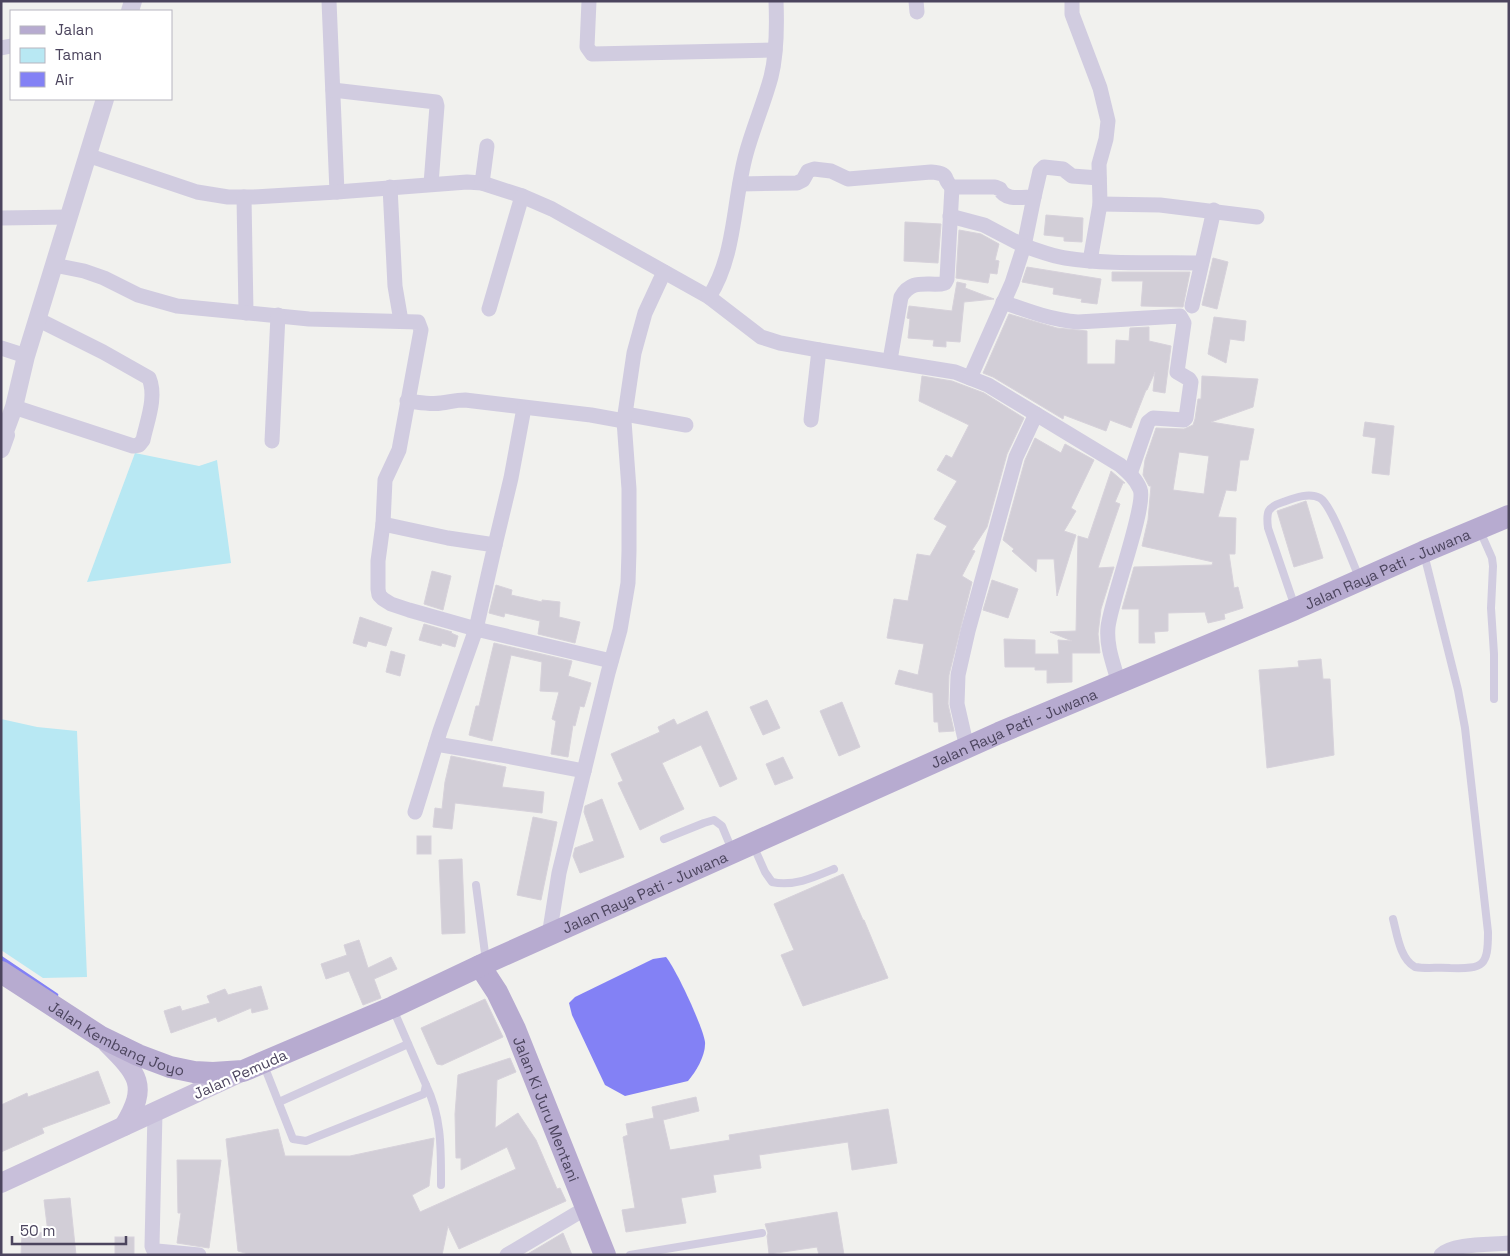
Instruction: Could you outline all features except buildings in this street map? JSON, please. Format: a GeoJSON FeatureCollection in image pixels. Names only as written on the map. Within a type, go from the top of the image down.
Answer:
{"type":"FeatureCollection","features":[{"type":"Feature","properties":{"kind":"main road","name":"Jalan Raya Pati - Juwana"},"geometry":{"type":"LineString","coordinates":[[483,965],[967,748],[1296,609],[1509,516]]}},
{"type":"Feature","properties":{"kind":"main road","name":"Jalan Pemuda"},"geometry":{"type":"LineString","coordinates":[[1,1183],[253,1067],[393,1007],[483,965]]}},
{"type":"Feature","properties":{"kind":"main road","name":"Jalan Ki Juru Mentani"},"geometry":{"type":"LineString","coordinates":[[483,965],[515,1029],[605,1255]]}},
{"type":"Feature","properties":{"kind":"main road","name":"Jalan Kembang Joyo"},"geometry":{"type":"LineString","coordinates":[[1,972],[102,1037],[138,1056],[170,1067],[194,1072],[214,1073],[253,1067]]}},
{"type":"Feature","properties":{"kind":"main road"},"geometry":{"type":"LineString","coordinates":[[102,1037],[128,1064],[136,1076],[138,1087],[137,1100],[124,1126]]}},
{"type":"Feature","properties":{"kind":"street"},"geometry":{"type":"LineString","coordinates":[[329,1],[337,192]]}},
{"type":"Feature","properties":{"kind":"street"},"geometry":{"type":"LineString","coordinates":[[589,1],[586,47],[592,54],[775,50]]}},
{"type":"Feature","properties":{"kind":"street"},"geometry":{"type":"LineString","coordinates":[[709,297],[717,284],[726,260],[746,154],[771,77],[775,50],[776,1]]}},
{"type":"Feature","properties":{"kind":"street"},"geometry":{"type":"LineString","coordinates":[[1072,1],[1072,14],[1100,88],[1108,121],[1106,139],[1099,164],[1100,204],[1090,261]]}},
{"type":"Feature","properties":{"kind":"street"},"geometry":{"type":"LineString","coordinates":[[333,90],[436,102],[431,184]]}},
{"type":"Feature","properties":{"kind":"street"},"geometry":{"type":"LineString","coordinates":[[2,438],[14,407],[26,356],[105,100]]}},
{"type":"Feature","properties":{"kind":"street"},"geometry":{"type":"LineString","coordinates":[[482,183],[487,146]]}},
{"type":"Feature","properties":{"kind":"street"},"geometry":{"type":"LineString","coordinates":[[87,155],[197,192],[228,196],[244,197],[431,184],[482,183],[522,196],[552,209],[709,297],[761,337],[780,343],[955,372],[988,385],[1120,465],[1130,474],[1140,489],[1140,506],[1117,585],[1108,627],[1108,647],[1119,684]]}},
{"type":"Feature","properties":{"kind":"street"},"geometry":{"type":"LineString","coordinates":[[970,378],[1012,283],[1024,246],[1040,171],[1044,167],[1063,169],[1072,176],[1099,178]]}},
{"type":"Feature","properties":{"kind":"street"},"geometry":{"type":"LineString","coordinates":[[740,184],[797,184],[803,180],[808,171],[814,169],[831,171],[848,179],[932,172],[942,173],[946,176],[948,184],[952,187],[995,187],[1008,197],[1034,197]]}},
{"type":"Feature","properties":{"kind":"street"},"geometry":{"type":"LineString","coordinates":[[890,360],[901,297],[905,290],[912,285],[945,283],[952,187]]}},
{"type":"Feature","properties":{"kind":"street"},"geometry":{"type":"LineString","coordinates":[[390,188],[395,286],[401,321]]}},
{"type":"Feature","properties":{"kind":"street"},"geometry":{"type":"LineString","coordinates":[[489,309],[522,196]]}},
{"type":"Feature","properties":{"kind":"street"},"geometry":{"type":"LineString","coordinates":[[244,197],[246,313]]}},
{"type":"Feature","properties":{"kind":"street"},"geometry":{"type":"LineString","coordinates":[[1100,204],[1160,205],[1214,210],[1256,217]]}},
{"type":"Feature","properties":{"kind":"street"},"geometry":{"type":"LineString","coordinates":[[1192,306],[1214,210]]}},
{"type":"Feature","properties":{"kind":"street"},"geometry":{"type":"LineString","coordinates":[[950,216],[984,225],[1024,246],[1063,258],[1117,262],[1201,263]]}},
{"type":"Feature","properties":{"kind":"street"},"geometry":{"type":"LineString","coordinates":[[1,218],[69,217]]}},
{"type":"Feature","properties":{"kind":"street"},"geometry":{"type":"LineString","coordinates":[[54,265],[84,271],[104,278],[128,292],[177,306],[309,319],[418,322],[421,330],[399,450],[385,480],[378,561],[378,589],[382,599],[409,610],[476,629],[611,661]]}},
{"type":"Feature","properties":{"kind":"street"},"geometry":{"type":"LineString","coordinates":[[549,936],[559,873],[620,630],[628,583],[629,489],[625,418],[636,345],[645,313],[664,272]]}},
{"type":"Feature","properties":{"kind":"street"},"geometry":{"type":"LineString","coordinates":[[1003,302],[1037,314],[1065,321],[1078,322],[1180,316],[1183,319],[1177,372],[1191,382],[1186,418],[1184,420],[1153,418],[1148,422],[1130,474]]}},
{"type":"Feature","properties":{"kind":"street"},"geometry":{"type":"LineString","coordinates":[[272,440],[278,315]]}},
{"type":"Feature","properties":{"kind":"street"},"geometry":{"type":"LineString","coordinates":[[14,407],[133,446],[139,445],[143,440],[152,394],[149,378],[103,352],[37,319]]}},
{"type":"Feature","properties":{"kind":"street"},"geometry":{"type":"LineString","coordinates":[[1,348],[26,356]]}},
{"type":"Feature","properties":{"kind":"street"},"geometry":{"type":"LineString","coordinates":[[811,420],[819,350]]}},
{"type":"Feature","properties":{"kind":"street"},"geometry":{"type":"LineString","coordinates":[[407,401],[431,404],[466,400],[686,425]]}},
{"type":"Feature","properties":{"kind":"street"},"geometry":{"type":"LineString","coordinates":[[415,812],[436,744],[476,629],[511,478],[524,408]]}},
{"type":"Feature","properties":{"kind":"street"},"geometry":{"type":"LineString","coordinates":[[967,748],[957,704],[958,675],[968,631],[1016,457],[1036,414]]}},
{"type":"Feature","properties":{"kind":"street"},"geometry":{"type":"LineString","coordinates":[[382,524],[448,538],[495,545]]}},
{"type":"Feature","properties":{"kind":"street"},"geometry":{"type":"LineString","coordinates":[[436,744],[584,771]]}},
{"type":"Feature","properties":{"kind":"street"},"geometry":{"type":"LineString","coordinates":[[155,1112],[152,1246],[157,1251],[199,1255]]}},
{"type":"Feature","properties":{"kind":"street"},"geometry":{"type":"LineString","coordinates":[[507,1255],[586,1208]]}},
{"type":"Feature","properties":{"kind":"street"},"geometry":{"type":"LineString","coordinates":[[1441,1255],[1445,1251],[1456,1247],[1509,1243]]}},
{"type":"Feature","properties":{"kind":"lane"},"geometry":{"type":"LineString","coordinates":[[1296,609],[1268,528],[1266,516],[1273,505],[1309,495],[1323,501],[1330,511],[1360,580]]}},
{"type":"Feature","properties":{"kind":"lane"},"geometry":{"type":"LineString","coordinates":[[1479,529],[1492,558],[1493,566],[1491,608],[1494,699]]}},
{"type":"Feature","properties":{"kind":"lane"},"geometry":{"type":"LineString","coordinates":[[1393,919],[1404,957],[1415,967],[1472,968],[1481,964],[1488,954],[1488,932],[1458,690],[1423,552]]}},
{"type":"Feature","properties":{"kind":"lane"},"geometry":{"type":"LineString","coordinates":[[664,839],[714,820],[743,848],[772,882],[782,884],[810,879],[834,870]]}},
{"type":"Feature","properties":{"kind":"lane"},"geometry":{"type":"LineString","coordinates":[[476,885],[483,965]]}},
{"type":"Feature","properties":{"kind":"lane"},"geometry":{"type":"LineString","coordinates":[[393,1007],[432,1098],[441,1134],[441,1185]]}},
{"type":"Feature","properties":{"kind":"lane"},"geometry":{"type":"LineString","coordinates":[[279,1102],[408,1044]]}},
{"type":"Feature","properties":{"kind":"lane"},"geometry":{"type":"LineString","coordinates":[[253,1067],[279,1102],[293,1139],[306,1141],[424,1094],[426,1085]]}},
{"type":"Feature","properties":{"kind":"lane"},"geometry":{"type":"LineString","coordinates":[[630,1255],[762,1233]]}},
{"type":"Feature","properties":{"kind":"green space"},"geometry":{"type":"Polygon","coordinates":[[[135,453],[199,466],[217,460],[231,563],[87,582],[135,453]]]}},
{"type":"Feature","properties":{"kind":"green space"},"geometry":{"type":"Polygon","coordinates":[[[1,719],[37,727],[77,731],[87,977],[43,978],[1,950],[1,719]]]}},
{"type":"Feature","properties":{"kind":"water"},"geometry":{"type":"Polygon","coordinates":[[[666,957],[682,985],[699,1024],[705,1042],[704,1052],[697,1068],[688,1081],[625,1096],[605,1085],[572,1015],[569,1003],[575,997],[653,959],[666,957]]]}},
{"type":"Feature","properties":{"kind":"waterway"},"geometry":{"type":"LineString","coordinates":[[1,958],[56,995]]}}]}
